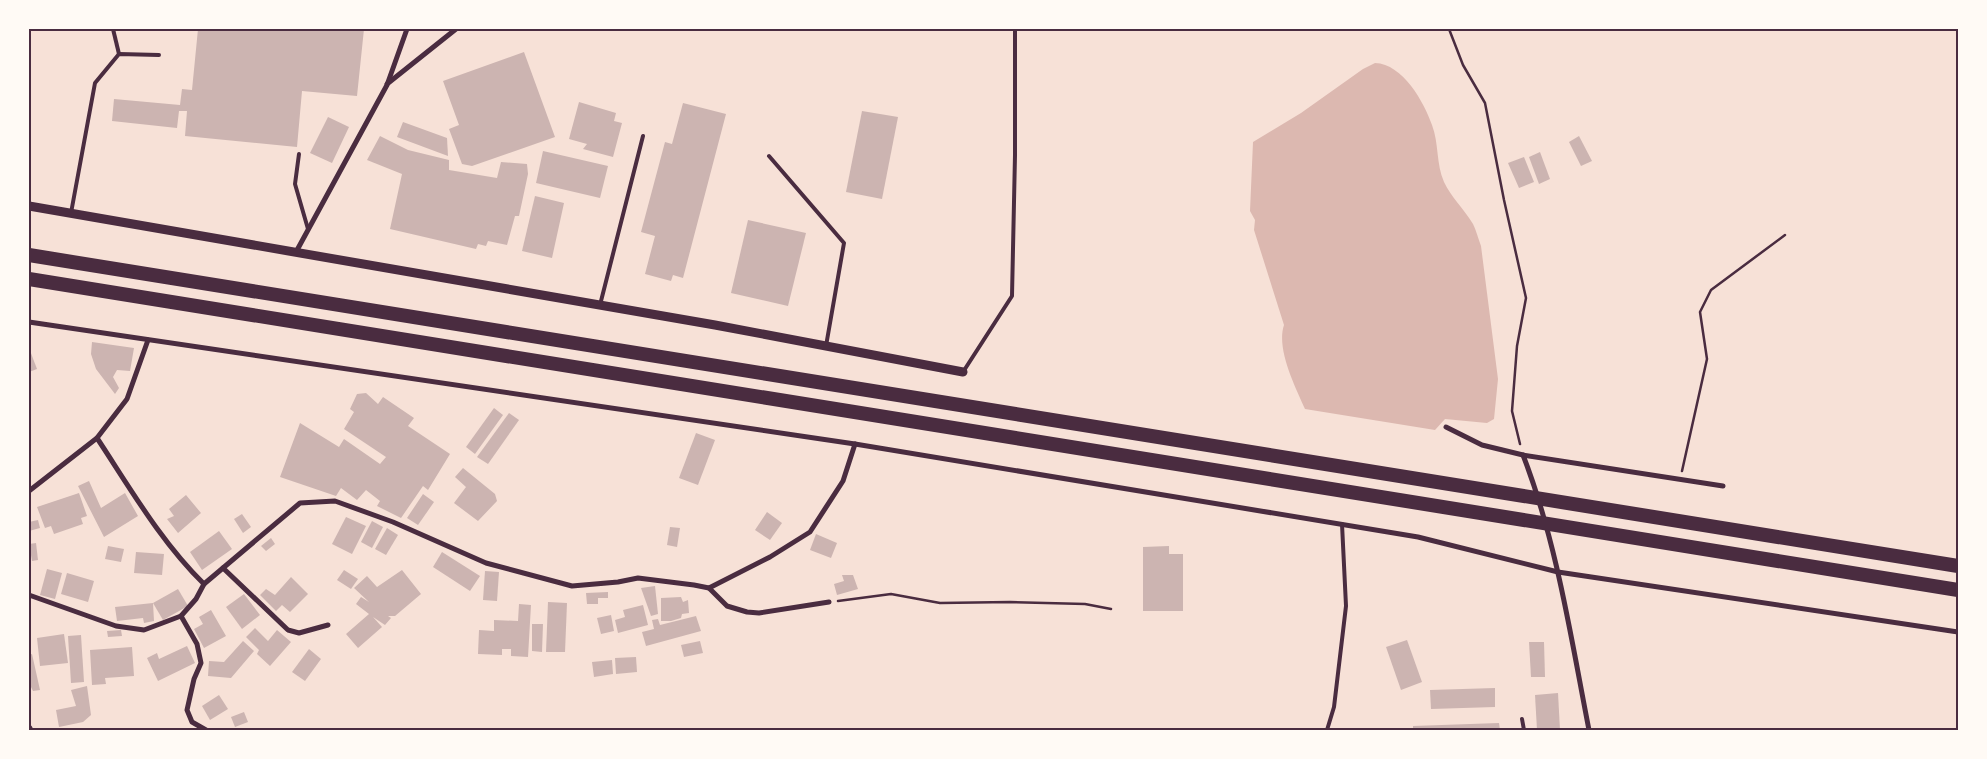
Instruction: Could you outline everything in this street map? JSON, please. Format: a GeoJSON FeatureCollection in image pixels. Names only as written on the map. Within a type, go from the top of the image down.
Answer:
{"type":"FeatureCollection","features":[{"type":"Feature","properties":{"kind":"highway"},"geometry":{"type":"LineString","coordinates":[[29,255],[1958,566]]}},
{"type":"Feature","properties":{"kind":"highway"},"geometry":{"type":"LineString","coordinates":[[29,279],[1958,590]]}},
{"type":"Feature","properties":{"kind":"street"},"geometry":{"type":"LineString","coordinates":[[296,252],[387,85],[407,29]]}},
{"type":"Feature","properties":{"kind":"street"},"geometry":{"type":"LineString","coordinates":[[387,85],[456,29]]}},
{"type":"Feature","properties":{"kind":"street"},"geometry":{"type":"LineString","coordinates":[[29,206],[600,305],[963,372]]}},
{"type":"Feature","properties":{"kind":"street"},"geometry":{"type":"LineString","coordinates":[[29,322],[855,444],[1418,537],[1558,572],[1958,632]]}},
{"type":"Feature","properties":{"kind":"street"},"geometry":{"type":"LineString","coordinates":[[29,491],[97,438],[127,399],[148,340]]}},
{"type":"Feature","properties":{"kind":"street"},"geometry":{"type":"LineString","coordinates":[[1446,427],[1482,446],[1523,455],[1724,486]]}},
{"type":"Feature","properties":{"kind":"street"},"geometry":{"type":"LineString","coordinates":[[97,438],[163,536],[185,565],[204,584]]}},
{"type":"Feature","properties":{"kind":"street"},"geometry":{"type":"LineString","coordinates":[[29,595],[116,626],[144,630],[181,616],[196,599],[204,584],[300,503],[335,501],[393,522],[486,562],[572,586],[618,582],[638,578],[709,588],[770,557],[810,532],[843,481],[855,444]]}},
{"type":"Feature","properties":{"kind":"street"},"geometry":{"type":"LineString","coordinates":[[1523,455],[1532,479],[1558,572],[1589,730]]}},
{"type":"Feature","properties":{"kind":"street"},"geometry":{"type":"LineString","coordinates":[[224,568],[288,630],[299,634],[328,625]]}},
{"type":"Feature","properties":{"kind":"street"},"geometry":{"type":"LineString","coordinates":[[709,588],[727,606],[746,612],[759,613],[829,602]]}},
{"type":"Feature","properties":{"kind":"street"},"geometry":{"type":"LineString","coordinates":[[181,616],[197,644],[201,663],[194,679],[187,710],[192,722],[206,730]]}},
{"type":"Feature","properties":{"kind":"lane"},"geometry":{"type":"LineString","coordinates":[[114,29],[119,54]]}},
{"type":"Feature","properties":{"kind":"lane"},"geometry":{"type":"LineString","coordinates":[[963,372],[1012,296],[1015,155],[1014,29]]}},
{"type":"Feature","properties":{"kind":"lane"},"geometry":{"type":"LineString","coordinates":[[119,54],[159,55]]}},
{"type":"Feature","properties":{"kind":"lane"},"geometry":{"type":"LineString","coordinates":[[71,213],[95,83],[119,54]]}},
{"type":"Feature","properties":{"kind":"lane"},"geometry":{"type":"LineString","coordinates":[[600,305],[643,136]]}},
{"type":"Feature","properties":{"kind":"lane"},"geometry":{"type":"LineString","coordinates":[[299,154],[295,184],[308,229]]}},
{"type":"Feature","properties":{"kind":"lane"},"geometry":{"type":"LineString","coordinates":[[770,156],[844,243],[826,346]]}},
{"type":"Feature","properties":{"kind":"lane"},"geometry":{"type":"LineString","coordinates":[[1327,730],[1334,707],[1346,606],[1342,524]]}},
{"type":"Feature","properties":{"kind":"lane"},"geometry":{"type":"LineString","coordinates":[[1522,719],[1524,730]]}},
{"type":"Feature","properties":{"kind":"path"},"geometry":{"type":"LineString","coordinates":[[1449,29],[1462,65],[1485,103],[1526,298],[1517,346],[1512,411],[1523,455]]}},
{"type":"Feature","properties":{"kind":"path"},"geometry":{"type":"LineString","coordinates":[[1680,480],[1697,410],[1706,359],[1700,312],[1711,290],[1785,235]]}},
{"type":"Feature","properties":{"kind":"path"},"geometry":{"type":"LineString","coordinates":[[829,602],[891,594],[940,603],[1085,604],[1111,609]]}},
{"type":"Feature","properties":{"kind":"shaded area"},"geometry":{"type":"Polygon","coordinates":[[[1375,63],[1395,70],[1403,77],[1424,106],[1436,139],[1441,175],[1450,193],[1473,224],[1481,246],[1498,379],[1494,419],[1487,423],[1445,419],[1435,430],[1305,409],[1284,356],[1282,335],[1284,325],[1254,230],[1255,220],[1250,211],[1253,142],[1301,113],[1363,69],[1375,63]]]}},
{"type":"Feature","properties":{"kind":"building"},"geometry":{"type":"Polygon","coordinates":[[[198,29],[364,29],[357,96],[302,91],[297,147],[185,136],[187,111],[179,111],[177,128],[112,121],[114,99],[180,105],[182,89],[192,90],[198,29]]]}},
{"type":"Feature","properties":{"kind":"building"},"geometry":{"type":"Polygon","coordinates":[[[524,52],[555,137],[472,166],[462,164],[449,129],[459,125],[443,81],[524,52]]]}},
{"type":"Feature","properties":{"kind":"building"},"geometry":{"type":"Polygon","coordinates":[[[579,102],[616,113],[614,121],[622,123],[613,157],[583,149],[587,144],[569,139],[579,102]]]}},
{"type":"Feature","properties":{"kind":"building"},"geometry":{"type":"Polygon","coordinates":[[[683,103],[726,114],[683,278],[673,275],[671,281],[645,274],[655,236],[641,232],[665,142],[672,144],[683,103]]]}},
{"type":"Feature","properties":{"kind":"building"},"geometry":{"type":"Polygon","coordinates":[[[862,111],[898,117],[882,199],[846,192],[862,111]]]}},
{"type":"Feature","properties":{"kind":"building"},"geometry":{"type":"Polygon","coordinates":[[[328,117],[349,127],[332,163],[310,153],[328,117]]]}},
{"type":"Feature","properties":{"kind":"building"},"geometry":{"type":"Polygon","coordinates":[[[403,122],[447,138],[448,156],[397,137],[403,122]]]}},
{"type":"Feature","properties":{"kind":"building"},"geometry":{"type":"Polygon","coordinates":[[[380,136],[408,150],[449,160],[449,170],[497,178],[501,162],[527,164],[528,174],[519,216],[515,216],[507,245],[488,241],[486,246],[478,244],[476,249],[390,229],[402,174],[367,160],[380,136]]]}},
{"type":"Feature","properties":{"kind":"building"},"geometry":{"type":"Polygon","coordinates":[[[1579,136],[1592,161],[1581,166],[1569,142],[1579,136]]]}},
{"type":"Feature","properties":{"kind":"building"},"geometry":{"type":"Polygon","coordinates":[[[543,151],[608,166],[600,198],[536,183],[543,151]]]}},
{"type":"Feature","properties":{"kind":"building"},"geometry":{"type":"Polygon","coordinates":[[[1540,152],[1550,179],[1539,184],[1529,157],[1540,152]]]}},
{"type":"Feature","properties":{"kind":"building"},"geometry":{"type":"Polygon","coordinates":[[[1524,157],[1534,182],[1519,188],[1508,163],[1524,157]]]}},
{"type":"Feature","properties":{"kind":"building"},"geometry":{"type":"Polygon","coordinates":[[[535,196],[564,203],[552,258],[522,251],[535,196]]]}},
{"type":"Feature","properties":{"kind":"building"},"geometry":{"type":"Polygon","coordinates":[[[748,220],[806,233],[788,306],[731,293],[748,220]]]}},
{"type":"Feature","properties":{"kind":"building"},"geometry":{"type":"Polygon","coordinates":[[[92,342],[134,348],[130,371],[117,370],[113,377],[119,388],[115,394],[96,369],[91,354],[92,342]]]}},
{"type":"Feature","properties":{"kind":"building"},"geometry":{"type":"Polygon","coordinates":[[[29,348],[37,369],[29,372],[29,348]]]}},
{"type":"Feature","properties":{"kind":"building"},"geometry":{"type":"Polygon","coordinates":[[[366,393],[378,404],[383,397],[414,418],[408,426],[450,454],[428,490],[423,486],[401,518],[377,506],[380,501],[366,490],[357,500],[341,488],[336,496],[280,477],[300,423],[339,447],[344,439],[380,464],[386,457],[344,429],[354,412],[350,409],[357,394],[366,393]]]}},
{"type":"Feature","properties":{"kind":"building"},"geometry":{"type":"Polygon","coordinates":[[[494,408],[503,415],[475,454],[466,447],[494,408]]]}},
{"type":"Feature","properties":{"kind":"building"},"geometry":{"type":"Polygon","coordinates":[[[509,413],[519,420],[488,464],[477,457],[509,413]]]}},
{"type":"Feature","properties":{"kind":"building"},"geometry":{"type":"Polygon","coordinates":[[[696,433],[715,440],[698,485],[679,478],[696,433]]]}},
{"type":"Feature","properties":{"kind":"building"},"geometry":{"type":"Polygon","coordinates":[[[463,468],[495,494],[497,501],[478,521],[454,503],[466,487],[455,477],[463,468]]]}},
{"type":"Feature","properties":{"kind":"building"},"geometry":{"type":"Polygon","coordinates":[[[89,481],[101,508],[125,493],[138,516],[104,537],[78,486],[89,481]]]}},
{"type":"Feature","properties":{"kind":"building"},"geometry":{"type":"Polygon","coordinates":[[[79,493],[87,516],[81,518],[83,524],[54,534],[51,526],[45,528],[37,507],[79,493]]]}},
{"type":"Feature","properties":{"kind":"building"},"geometry":{"type":"Polygon","coordinates":[[[423,494],[434,502],[418,525],[407,518],[423,494]]]}},
{"type":"Feature","properties":{"kind":"building"},"geometry":{"type":"Polygon","coordinates":[[[186,495],[201,513],[178,533],[167,519],[174,516],[169,509],[186,495]]]}},
{"type":"Feature","properties":{"kind":"building"},"geometry":{"type":"Polygon","coordinates":[[[767,512],[782,523],[770,540],[755,530],[767,512]]]}},
{"type":"Feature","properties":{"kind":"building"},"geometry":{"type":"Polygon","coordinates":[[[242,514],[251,527],[243,533],[234,519],[242,514]]]}},
{"type":"Feature","properties":{"kind":"building"},"geometry":{"type":"Polygon","coordinates":[[[346,517],[366,526],[352,554],[332,544],[346,517]]]}},
{"type":"Feature","properties":{"kind":"building"},"geometry":{"type":"Polygon","coordinates":[[[38,520],[40,528],[29,531],[29,522],[38,520]]]}},
{"type":"Feature","properties":{"kind":"building"},"geometry":{"type":"Polygon","coordinates":[[[372,521],[383,527],[372,548],[361,542],[372,521]]]}},
{"type":"Feature","properties":{"kind":"building"},"geometry":{"type":"Polygon","coordinates":[[[670,527],[680,528],[677,547],[667,545],[670,527]]]}},
{"type":"Feature","properties":{"kind":"building"},"geometry":{"type":"Polygon","coordinates":[[[387,528],[398,535],[386,555],[375,549],[387,528]]]}},
{"type":"Feature","properties":{"kind":"building"},"geometry":{"type":"Polygon","coordinates":[[[219,531],[232,549],[202,570],[190,552],[219,531]]]}},
{"type":"Feature","properties":{"kind":"building"},"geometry":{"type":"Polygon","coordinates":[[[816,534],[837,543],[831,558],[810,550],[816,534]]]}},
{"type":"Feature","properties":{"kind":"building"},"geometry":{"type":"Polygon","coordinates":[[[271,538],[275,544],[266,551],[261,546],[271,538]]]}},
{"type":"Feature","properties":{"kind":"building"},"geometry":{"type":"Polygon","coordinates":[[[36,543],[38,560],[32,561],[29,544],[36,543]]]}},
{"type":"Feature","properties":{"kind":"building"},"geometry":{"type":"Polygon","coordinates":[[[108,546],[124,549],[121,562],[105,559],[108,546]]]}},
{"type":"Feature","properties":{"kind":"building"},"geometry":{"type":"Polygon","coordinates":[[[1169,546],[1169,554],[1183,554],[1183,611],[1143,611],[1143,547],[1169,546]]]}},
{"type":"Feature","properties":{"kind":"building"},"geometry":{"type":"Polygon","coordinates":[[[136,552],[164,554],[162,575],[134,573],[136,552]]]}},
{"type":"Feature","properties":{"kind":"building"},"geometry":{"type":"Polygon","coordinates":[[[442,552],[480,576],[470,591],[433,567],[442,552]]]}},
{"type":"Feature","properties":{"kind":"building"},"geometry":{"type":"Polygon","coordinates":[[[47,569],[62,573],[55,599],[40,595],[47,569]]]}},
{"type":"Feature","properties":{"kind":"building"},"geometry":{"type":"Polygon","coordinates":[[[344,570],[358,579],[351,589],[337,580],[344,570]]]}},
{"type":"Feature","properties":{"kind":"building"},"geometry":{"type":"Polygon","coordinates":[[[402,570],[421,594],[395,616],[388,616],[391,618],[385,625],[373,617],[382,627],[358,648],[346,634],[369,614],[356,604],[361,597],[369,602],[354,588],[367,576],[377,587],[402,570]]]}},
{"type":"Feature","properties":{"kind":"building"},"geometry":{"type":"Polygon","coordinates":[[[485,571],[499,572],[497,601],[483,600],[485,571]]]}},
{"type":"Feature","properties":{"kind":"building"},"geometry":{"type":"Polygon","coordinates":[[[67,573],[94,581],[88,602],[61,594],[67,573]]]}},
{"type":"Feature","properties":{"kind":"building"},"geometry":{"type":"Polygon","coordinates":[[[842,575],[853,575],[858,589],[837,595],[834,584],[844,581],[842,575]]]}},
{"type":"Feature","properties":{"kind":"building"},"geometry":{"type":"Polygon","coordinates":[[[291,577],[308,594],[290,612],[282,605],[276,611],[260,595],[266,589],[275,595],[291,577]]]}},
{"type":"Feature","properties":{"kind":"building"},"geometry":{"type":"Polygon","coordinates":[[[655,586],[658,614],[651,616],[641,588],[655,586]]]}},
{"type":"Feature","properties":{"kind":"building"},"geometry":{"type":"Polygon","coordinates":[[[178,589],[188,606],[163,620],[153,603],[178,589]]]}},
{"type":"Feature","properties":{"kind":"building"},"geometry":{"type":"Polygon","coordinates":[[[608,592],[608,598],[598,598],[598,604],[587,604],[586,593],[608,592]]]}},
{"type":"Feature","properties":{"kind":"building"},"geometry":{"type":"Polygon","coordinates":[[[244,594],[260,615],[242,629],[226,607],[244,594]]]}},
{"type":"Feature","properties":{"kind":"building"},"geometry":{"type":"Polygon","coordinates":[[[681,597],[683,602],[688,600],[689,613],[682,614],[681,618],[671,621],[661,621],[661,598],[681,597]]]}},
{"type":"Feature","properties":{"kind":"building"},"geometry":{"type":"Polygon","coordinates":[[[548,602],[567,603],[565,652],[546,652],[548,602]]]}},
{"type":"Feature","properties":{"kind":"building"},"geometry":{"type":"Polygon","coordinates":[[[153,603],[154,621],[144,623],[143,618],[117,621],[115,607],[153,603]]]}},
{"type":"Feature","properties":{"kind":"building"},"geometry":{"type":"Polygon","coordinates":[[[519,604],[531,605],[528,657],[511,656],[511,649],[502,649],[502,655],[478,654],[479,630],[494,631],[494,620],[518,621],[519,604]]]}},
{"type":"Feature","properties":{"kind":"building"},"geometry":{"type":"Polygon","coordinates":[[[643,605],[648,625],[618,633],[615,620],[625,617],[623,610],[643,605]]]}},
{"type":"Feature","properties":{"kind":"building"},"geometry":{"type":"Polygon","coordinates":[[[211,610],[226,636],[204,648],[194,629],[203,624],[199,617],[211,610]]]}},
{"type":"Feature","properties":{"kind":"building"},"geometry":{"type":"Polygon","coordinates":[[[611,615],[614,631],[601,634],[597,618],[611,615]]]}},
{"type":"Feature","properties":{"kind":"building"},"geometry":{"type":"Polygon","coordinates":[[[696,616],[701,631],[646,646],[642,632],[654,629],[652,620],[658,619],[660,625],[696,616]]]}},
{"type":"Feature","properties":{"kind":"building"},"geometry":{"type":"Polygon","coordinates":[[[532,624],[543,624],[542,652],[532,651],[532,624]]]}},
{"type":"Feature","properties":{"kind":"building"},"geometry":{"type":"Polygon","coordinates":[[[255,628],[268,641],[277,630],[291,642],[270,666],[257,654],[259,650],[246,637],[255,628]]]}},
{"type":"Feature","properties":{"kind":"building"},"geometry":{"type":"Polygon","coordinates":[[[121,630],[122,636],[108,637],[107,631],[121,630]]]}},
{"type":"Feature","properties":{"kind":"building"},"geometry":{"type":"Polygon","coordinates":[[[64,634],[68,663],[40,666],[37,638],[64,634]]]}},
{"type":"Feature","properties":{"kind":"building"},"geometry":{"type":"Polygon","coordinates":[[[81,635],[84,682],[71,683],[68,636],[81,635]]]}},
{"type":"Feature","properties":{"kind":"building"},"geometry":{"type":"Polygon","coordinates":[[[1407,640],[1422,682],[1401,690],[1386,647],[1407,640]]]}},
{"type":"Feature","properties":{"kind":"building"},"geometry":{"type":"Polygon","coordinates":[[[243,641],[254,651],[231,678],[208,676],[209,661],[224,662],[243,641]]]}},
{"type":"Feature","properties":{"kind":"building"},"geometry":{"type":"Polygon","coordinates":[[[700,641],[703,653],[684,657],[681,645],[700,641]]]}},
{"type":"Feature","properties":{"kind":"building"},"geometry":{"type":"Polygon","coordinates":[[[1529,642],[1544,642],[1545,677],[1531,677],[1529,642]]]}},
{"type":"Feature","properties":{"kind":"building"},"geometry":{"type":"Polygon","coordinates":[[[187,646],[195,663],[158,681],[147,658],[157,653],[159,659],[187,646]]]}},
{"type":"Feature","properties":{"kind":"building"},"geometry":{"type":"Polygon","coordinates":[[[132,647],[134,676],[105,678],[106,684],[92,685],[90,650],[132,647]]]}},
{"type":"Feature","properties":{"kind":"building"},"geometry":{"type":"Polygon","coordinates":[[[309,649],[321,659],[305,681],[292,672],[309,649]]]}},
{"type":"Feature","properties":{"kind":"building"},"geometry":{"type":"Polygon","coordinates":[[[32,654],[40,690],[33,691],[29,687],[29,655],[32,654]]]}},
{"type":"Feature","properties":{"kind":"building"},"geometry":{"type":"Polygon","coordinates":[[[636,657],[637,672],[616,674],[615,658],[636,657]]]}},
{"type":"Feature","properties":{"kind":"building"},"geometry":{"type":"Polygon","coordinates":[[[612,660],[613,674],[594,677],[592,662],[612,660]]]}},
{"type":"Feature","properties":{"kind":"building"},"geometry":{"type":"Polygon","coordinates":[[[87,686],[91,715],[83,722],[59,727],[56,710],[76,706],[71,690],[87,686]]]}},
{"type":"Feature","properties":{"kind":"building"},"geometry":{"type":"Polygon","coordinates":[[[1495,688],[1495,707],[1431,709],[1430,690],[1495,688]]]}},
{"type":"Feature","properties":{"kind":"building"},"geometry":{"type":"Polygon","coordinates":[[[1558,693],[1560,730],[1537,730],[1535,695],[1558,693]]]}},
{"type":"Feature","properties":{"kind":"building"},"geometry":{"type":"Polygon","coordinates":[[[219,695],[228,709],[210,720],[202,706],[219,695]]]}},
{"type":"Feature","properties":{"kind":"building"},"geometry":{"type":"Polygon","coordinates":[[[244,712],[248,722],[235,727],[231,717],[244,712]]]}},
{"type":"Feature","properties":{"kind":"building"},"geometry":{"type":"Polygon","coordinates":[[[1499,723],[1500,730],[1413,730],[1413,726],[1499,723]]]}}]}
